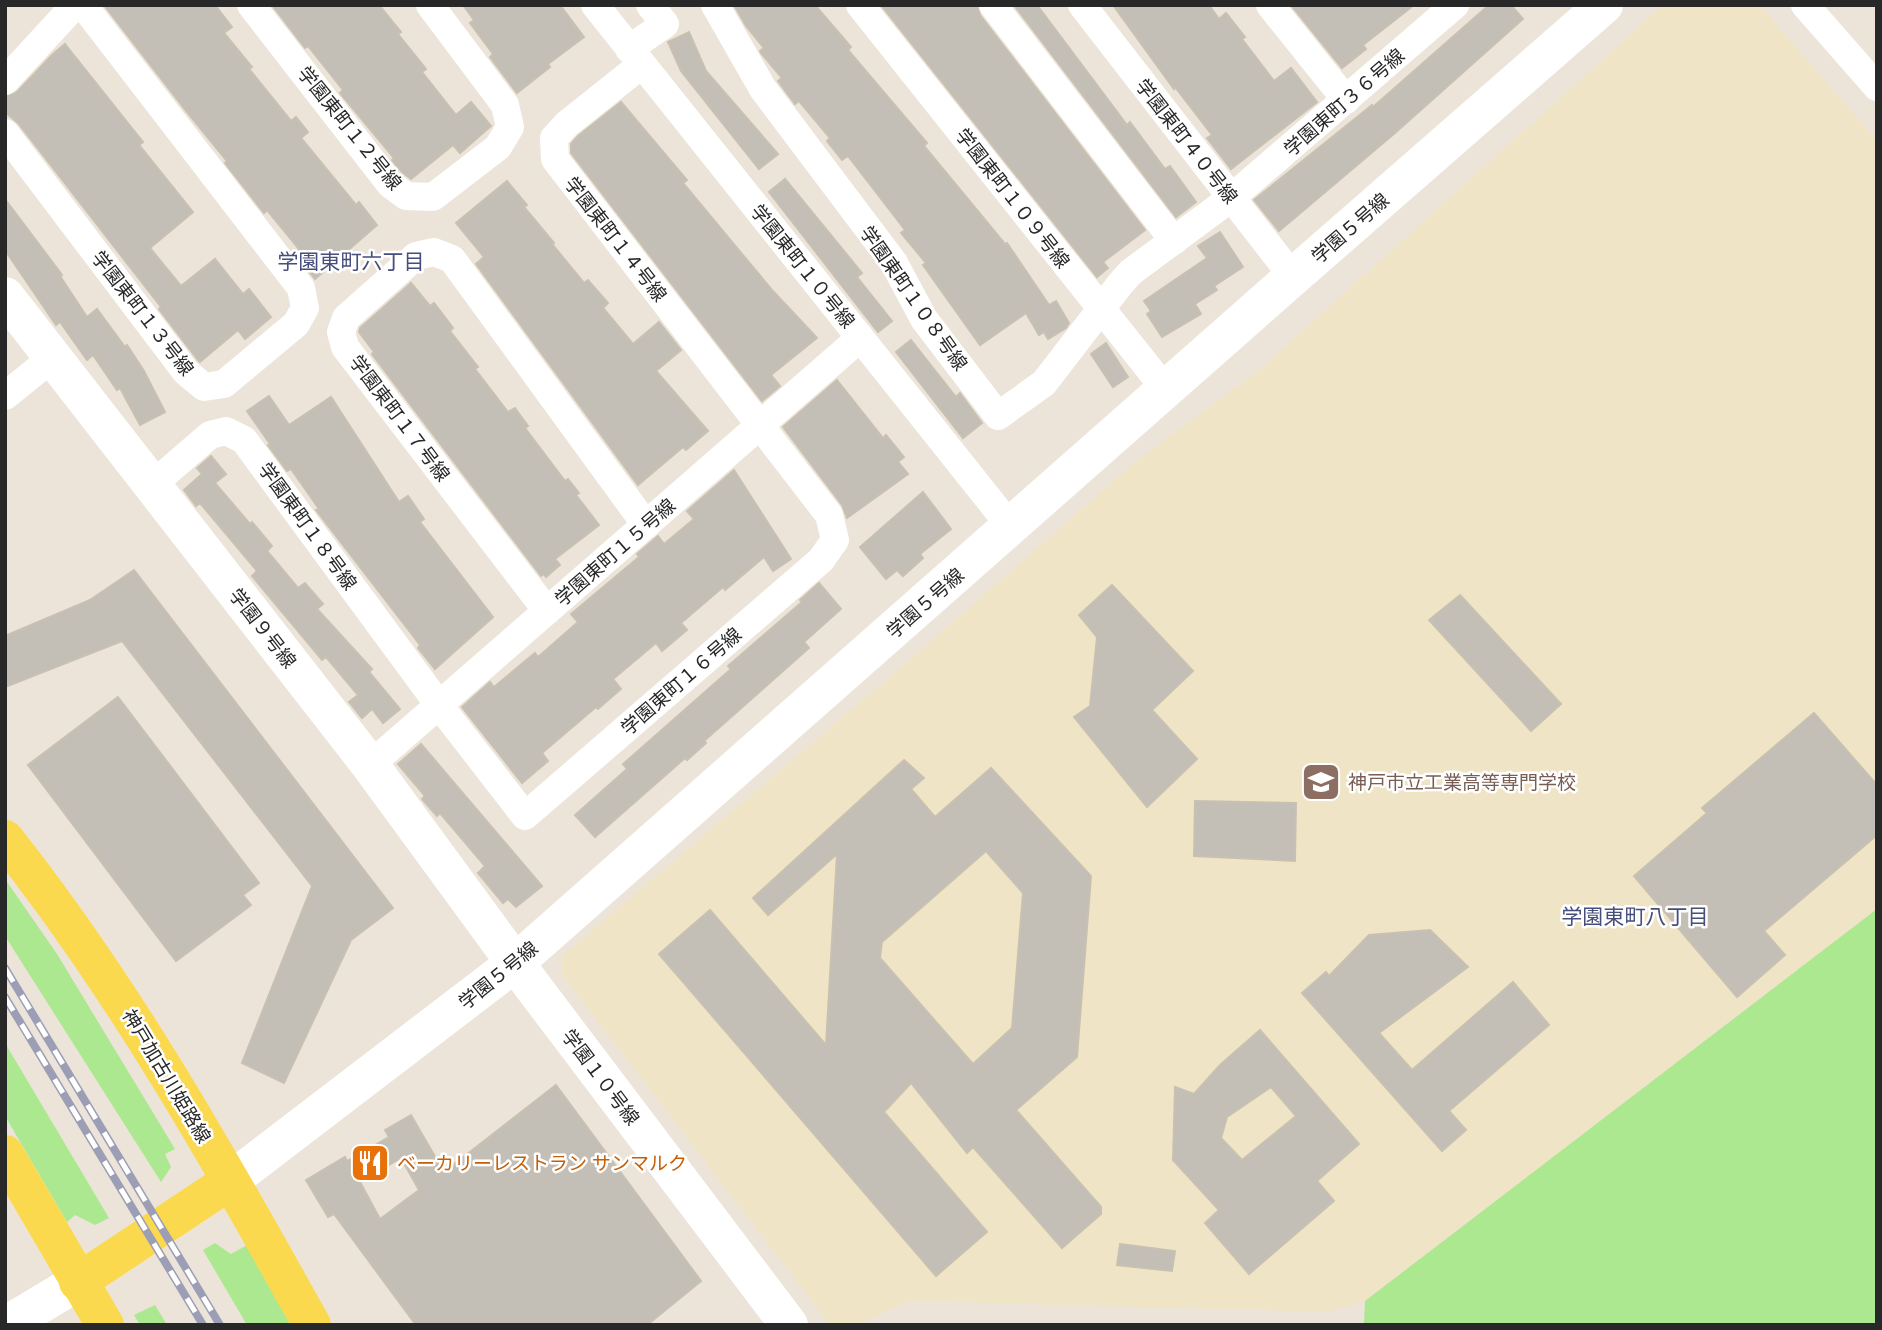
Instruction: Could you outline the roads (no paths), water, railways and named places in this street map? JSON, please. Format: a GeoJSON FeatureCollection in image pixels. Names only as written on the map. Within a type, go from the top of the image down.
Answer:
{"type":"FeatureCollection","features":[{"type":"Feature","properties":{"kind":"main road","name":"神戸加古川姫路線"},"geometry":{"type":"LineString","coordinates":[[5,839],[38,880],[100,969],[230,1181],[312,1325]]}},
{"type":"Feature","properties":{"kind":"main road"},"geometry":{"type":"LineString","coordinates":[[5,1154],[105,1325]]}},
{"type":"Feature","properties":{"kind":"main road"},"geometry":{"type":"LineString","coordinates":[[78,1282],[230,1181]]}},
{"type":"Feature","properties":{"kind":"street"},"geometry":{"type":"LineString","coordinates":[[5,81],[75,5]]}},
{"type":"Feature","properties":{"kind":"street","name":"学園東町１３号線"},"geometry":{"type":"LineString","coordinates":[[5,133],[186,372],[204,387],[224,384],[296,324],[305,308],[300,288],[83,5]]}},
{"type":"Feature","properties":{"kind":"street","name":"学園東町１２号線"},"geometry":{"type":"LineString","coordinates":[[251,5],[390,184],[406,196],[433,197],[498,147],[510,127],[505,105],[430,5]]}},
{"type":"Feature","properties":{"kind":"street","name":"学園東町１０号線"},"geometry":{"type":"LineString","coordinates":[[595,5],[1011,527]]}},
{"type":"Feature","properties":{"kind":"street"},"geometry":{"type":"LineString","coordinates":[[635,57],[665,23],[650,5]]}},
{"type":"Feature","properties":{"kind":"street","name":"学園東町１０８号線"},"geometry":{"type":"LineString","coordinates":[[715,5],[763,89],[894,263],[924,319],[998,416],[1044,383],[1131,272],[1231,198]]}},
{"type":"Feature","properties":{"kind":"street","name":"学園東町１０９号線"},"geometry":{"type":"LineString","coordinates":[[860,5],[1166,390]]}},
{"type":"Feature","properties":{"kind":"street"},"geometry":{"type":"LineString","coordinates":[[993,5],[1174,241]]}},
{"type":"Feature","properties":{"kind":"street","name":"学園東町４０号線"},"geometry":{"type":"LineString","coordinates":[[1082,5],[1293,277]]}},
{"type":"Feature","properties":{"kind":"street"},"geometry":{"type":"LineString","coordinates":[[1269,5],[1346,100]]}},
{"type":"Feature","properties":{"kind":"street","name":"学園東町３６号線"},"geometry":{"type":"LineString","coordinates":[[1231,198],[1455,5]]}},
{"type":"Feature","properties":{"kind":"street","name":"学園５号線"},"geometry":{"type":"LineString","coordinates":[[230,1181],[515,963],[1604,5]]}},
{"type":"Feature","properties":{"kind":"street"},"geometry":{"type":"LineString","coordinates":[[1805,5],[1877,87]]}},
{"type":"Feature","properties":{"kind":"street","name":"学園東町１４号線"},"geometry":{"type":"LineString","coordinates":[[635,57],[554,138],[555,159],[761,425]]}},
{"type":"Feature","properties":{"kind":"street","name":"学園東町１７号線"},"geometry":{"type":"LineString","coordinates":[[547,611],[345,346],[341,331],[346,318],[416,256],[434,252],[452,259],[646,525]]}},
{"type":"Feature","properties":{"kind":"street","name":"学園９号線"},"geometry":{"type":"LineString","coordinates":[[5,296],[370,765],[515,963]]}},
{"type":"Feature","properties":{"kind":"street","name":"学園東町１５号線"},"geometry":{"type":"LineString","coordinates":[[370,765],[860,338]]}},
{"type":"Feature","properties":{"kind":"street"},"geometry":{"type":"LineString","coordinates":[[5,396],[52,358]]}},
{"type":"Feature","properties":{"kind":"street","name":"学園東町１６号線"},"geometry":{"type":"LineString","coordinates":[[439,705],[525,816],[821,560],[835,540],[829,515],[761,425]]}},
{"type":"Feature","properties":{"kind":"street","name":"学園東町１８号線"},"geometry":{"type":"LineString","coordinates":[[152,485],[209,435],[226,431],[244,440],[439,705]]}},
{"type":"Feature","properties":{"kind":"street","name":"学園１０号線"},"geometry":{"type":"LineString","coordinates":[[515,963],[789,1325]]}},
{"type":"Feature","properties":{"kind":"street"},"geometry":{"type":"LineString","coordinates":[[6,1325],[78,1282]]}},
{"type":"Feature","properties":{"kind":"railway"},"geometry":{"type":"LineString","coordinates":[[5,968],[220,1325]]}},
{"type":"Feature","properties":{"kind":"railway"},"geometry":{"type":"LineString","coordinates":[[5,997],[203,1325]]}},
{"type":"Feature","properties":{"kind":"place","name":"神戸市立工業高等専門学校"},"geometry":{"type":"Point","coordinates":[1321,782]}},
{"type":"Feature","properties":{"kind":"place","name":"ベーカリーレストラン サンマルク"},"geometry":{"type":"Point","coordinates":[370,1163]}},
{"type":"Feature","properties":{"kind":"district","name":"学園東町六丁目"},"geometry":{"type":"Point","coordinates":[351,261]}},
{"type":"Feature","properties":{"kind":"district","name":"学園東町八丁目"},"geometry":{"type":"Point","coordinates":[1635,916]}}]}
